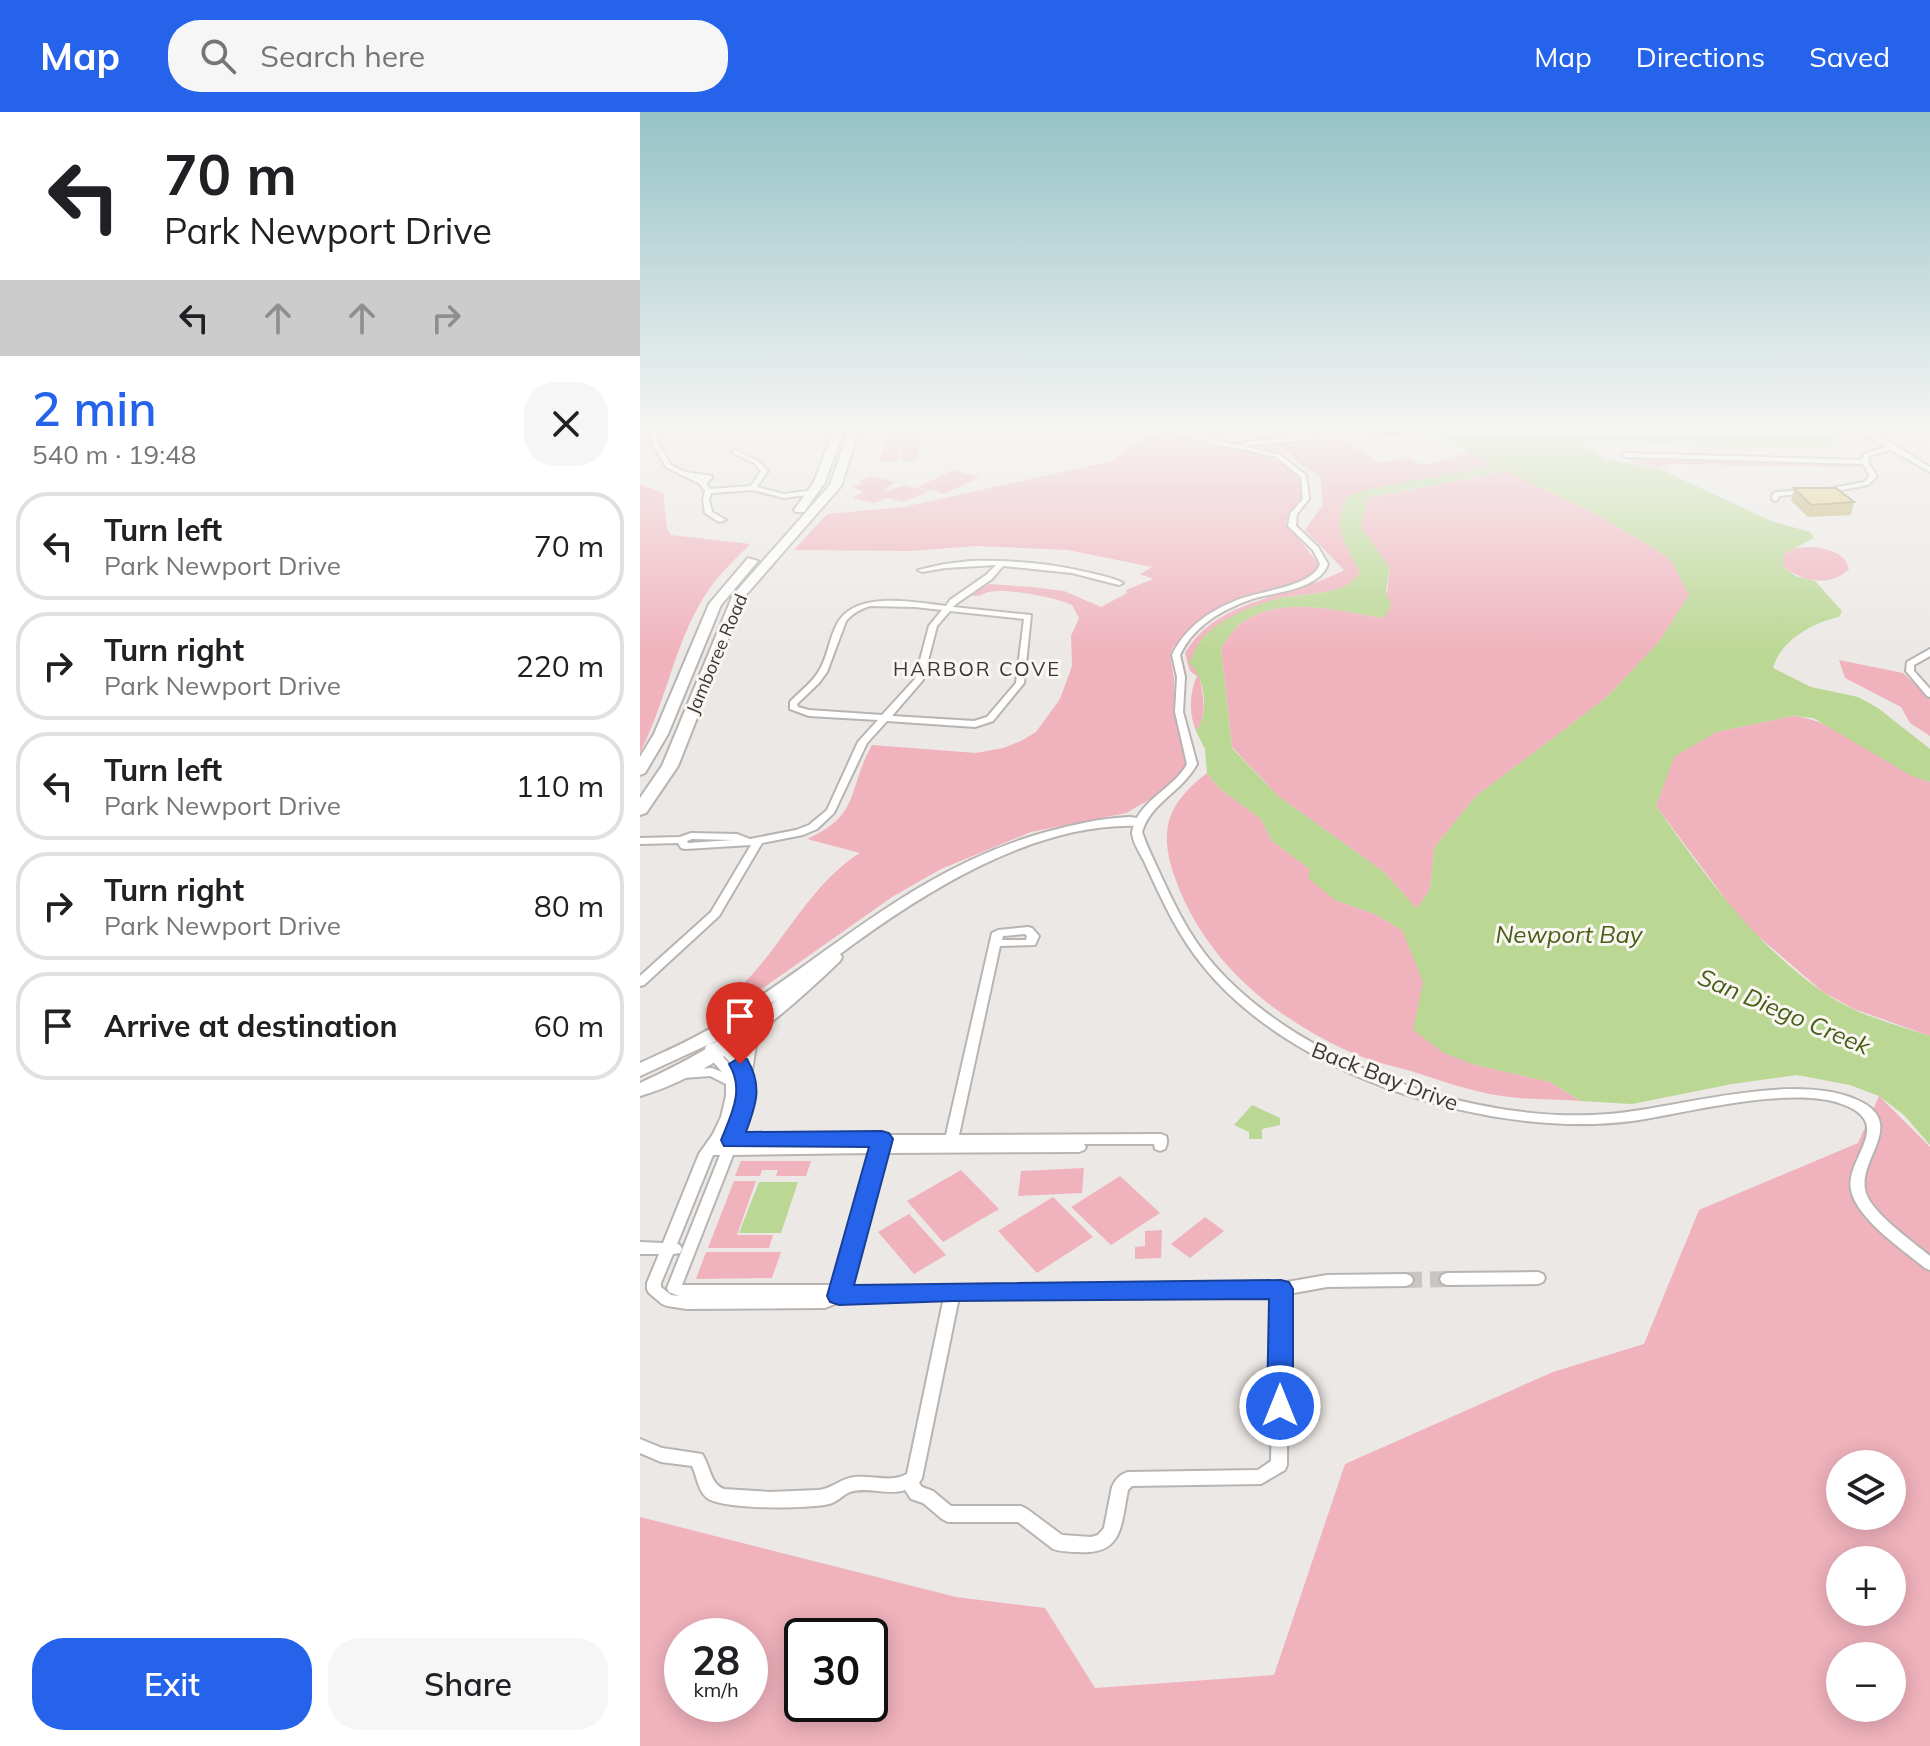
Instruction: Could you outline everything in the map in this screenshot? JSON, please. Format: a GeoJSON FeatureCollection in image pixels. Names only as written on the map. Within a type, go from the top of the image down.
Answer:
{"type":"FeatureCollection","features":[{"type":"Feature","properties":{"kind":"main road","name":"Jamboree Road"},"geometry":{"type":"LineString","coordinates":[[640,770],[661,734],[715,604],[805,503]]}},
{"type":"Feature","properties":{"kind":"main road","name":"Jamboree Road"},"geometry":{"type":"LineString","coordinates":[[640,810],[670,766],[739,595],[820,503]]}},
{"type":"Feature","properties":{"kind":"street"},"geometry":{"type":"LineString","coordinates":[[707,503],[709,513],[722,520]]}},
{"type":"Feature","properties":{"kind":"street"},"geometry":{"type":"LineString","coordinates":[[640,1090],[670,1077],[715,1047],[867,925],[930,883],[1020,844],[1084,827],[1139,822],[1180,783],[1192,764],[1179,712],[1181,677],[1176,655],[1185,638],[1238,602],[1309,581],[1321,573],[1324,566],[1321,557],[1292,526],[1294,514],[1303,503]]}},
{"type":"Feature","properties":{"kind":"street"},"geometry":{"type":"LineString","coordinates":[[922,570],[966,563],[1000,565],[1069,570],[1119,583]]}},
{"type":"Feature","properties":{"kind":"street"},"geometry":{"type":"LineString","coordinates":[[640,841],[681,840],[691,836],[713,841],[754,842],[799,833],[823,819],[836,803],[856,753],[883,718],[919,680],[925,665],[930,633],[947,608],[1000,565]]}},
{"type":"Feature","properties":{"kind":"street"},"geometry":{"type":"LineString","coordinates":[[902,604],[1028,617],[1020,683],[984,723],[883,718],[800,712],[793,704],[825,669],[835,635],[854,607],[902,604]]}},
{"type":"Feature","properties":{"kind":"street"},"geometry":{"type":"LineString","coordinates":[[1928,691],[1910,671],[1910,664],[1930,652]]}},
{"type":"Feature","properties":{"kind":"street","name":"Back Bay Drive"},"geometry":{"type":"LineString","coordinates":[[1139,822],[1140,841],[1160,891],[1202,958],[1220,980],[1256,1011],[1310,1049],[1350,1068],[1463,1106],[1536,1117],[1606,1119],[1780,1095],[1827,1096],[1847,1100],[1865,1111],[1874,1128],[1872,1144],[1858,1183],[1861,1197],[1881,1221],[1930,1264]]}},
{"type":"Feature","properties":{"kind":"street"},"geometry":{"type":"LineString","coordinates":[[640,982],[715,914],[754,842]]}},
{"type":"Feature","properties":{"kind":"street"},"geometry":{"type":"LineString","coordinates":[[640,1070],[715,1047],[760,1025],[807,985],[867,925]]}},
{"type":"Feature","properties":{"kind":"street"},"geometry":{"type":"LineString","coordinates":[[950,1144],[995,943]]}},
{"type":"Feature","properties":{"kind":"street"},"geometry":{"type":"LineString","coordinates":[[760,1025],[750,1045],[746,1075],[748,1099],[668,1249],[654,1283],[654,1289],[660,1296],[679,1302],[705,1303],[825,1302],[839,1296],[953,1291],[1281,1289],[1327,1281],[1406,1280]]}},
{"type":"Feature","properties":{"kind":"street"},"geometry":{"type":"LineString","coordinates":[[715,1047],[746,1075]]}},
{"type":"Feature","properties":{"kind":"street"},"geometry":{"type":"LineString","coordinates":[[660,1296],[674,1288],[722,1145],[731,1105],[729,1071],[715,1047]]}},
{"type":"Feature","properties":{"kind":"street"},"geometry":{"type":"LineString","coordinates":[[670,1077],[712,1072],[732,1082]]}},
{"type":"Feature","properties":{"kind":"street"},"geometry":{"type":"LineString","coordinates":[[722,1145],[1160,1146],[1161,1139],[950,1144]]}},
{"type":"Feature","properties":{"kind":"street"},"geometry":{"type":"LineString","coordinates":[[839,1296],[880,1144]]}},
{"type":"Feature","properties":{"kind":"street"},"geometry":{"type":"LineString","coordinates":[[640,1248],[687,1249]]}},
{"type":"Feature","properties":{"kind":"street"},"geometry":{"type":"LineString","coordinates":[[1447,1279],[1538,1278]]}},
{"type":"Feature","properties":{"kind":"street"},"geometry":{"type":"LineString","coordinates":[[674,1288],[682,1291],[829,1291],[839,1296]]}},
{"type":"Feature","properties":{"kind":"street"},"geometry":{"type":"LineString","coordinates":[[909,1482],[917,1494],[927,1496],[948,1514],[1021,1514],[1059,1543],[1091,1545],[1103,1542],[1112,1531],[1120,1487],[1128,1479],[1261,1477],[1279,1465],[1281,1289]]}},
{"type":"Feature","properties":{"kind":"street"},"geometry":{"type":"LineString","coordinates":[[640,1446],[653,1453],[696,1459],[702,1464],[712,1493],[729,1499],[826,1497],[847,1485],[903,1486],[914,1478],[953,1291]]}},
{"type":"Feature","properties":{"kind":"shaded area"},"geometry":{"type":"Polygon","coordinates":[[[640,503],[664,503],[667,528],[671,535],[750,544],[715,581],[698,607],[640,753],[640,503]]]}},
{"type":"Feature","properties":{"kind":"shaded area"},"geometry":{"type":"Polygon","coordinates":[[[921,503],[1300,503],[1285,522],[1318,563],[1316,573],[1302,581],[1247,595],[1229,604],[1193,628],[1174,646],[1170,654],[1174,710],[1187,760],[1182,776],[1170,788],[1126,813],[1031,832],[941,869],[892,897],[739,1005],[708,1021],[758,967],[823,884],[860,853],[807,839],[825,830],[845,811],[872,745],[976,753],[1003,748],[1036,732],[1060,699],[1072,666],[1071,636],[1079,618],[1072,605],[1019,592],[971,595],[989,584],[1031,587],[1064,591],[1101,607],[1127,593],[1126,590],[1153,579],[1140,574],[1152,567],[1068,550],[977,546],[911,551],[794,550],[827,514],[921,503]]]}},
{"type":"Feature","properties":{"kind":"shaded area"},"geometry":{"type":"Polygon","coordinates":[[[1345,503],[1340,527],[1360,573],[1352,582],[1331,591],[1272,601],[1200,641],[1197,652],[1204,709],[1196,731],[1191,704],[1197,676],[1190,671],[1185,653],[1199,634],[1237,609],[1324,580],[1344,570],[1305,530],[1323,505],[1345,503]]]}},
{"type":"Feature","properties":{"kind":"shaded area"},"geometry":{"type":"Polygon","coordinates":[[[1366,503],[1574,503],[1671,560],[1690,595],[1658,643],[1607,697],[1475,797],[1434,848],[1430,889],[1417,909],[1384,872],[1278,796],[1232,747],[1221,648],[1241,623],[1257,614],[1292,607],[1330,609],[1384,618],[1390,568],[1360,526],[1366,503]]]}},
{"type":"Feature","properties":{"kind":"shaded area"},"geometry":{"type":"Polygon","coordinates":[[[1813,547],[1840,555],[1849,569],[1833,579],[1816,580],[1799,576],[1783,567],[1784,554],[1791,548],[1813,547]]]}},
{"type":"Feature","properties":{"kind":"shaded area"},"geometry":{"type":"Polygon","coordinates":[[[1839,660],[1903,673],[1930,699],[1930,736],[1910,723],[1901,707],[1845,678],[1839,660]]]}},
{"type":"Feature","properties":{"kind":"shaded area"},"geometry":{"type":"Polygon","coordinates":[[[1793,716],[1828,726],[1930,782],[1930,1036],[1854,1009],[1823,992],[1744,924],[1656,806],[1673,757],[1716,732],[1793,716]]]}},
{"type":"Feature","properties":{"kind":"shaded area"},"geometry":{"type":"Polygon","coordinates":[[[1207,773],[1219,788],[1261,819],[1272,841],[1310,869],[1335,900],[1375,914],[1402,930],[1472,1064],[1550,1082],[1581,1101],[1491,1094],[1365,1058],[1321,1038],[1244,983],[1204,935],[1188,908],[1175,878],[1167,846],[1167,832],[1175,807],[1193,784],[1207,773]]]}},
{"type":"Feature","properties":{"kind":"shaded area"},"geometry":{"type":"Polygon","coordinates":[[[1879,1096],[1930,1147],[1930,1746],[640,1746],[640,1517],[956,1597],[1045,1608],[1095,1688],[1274,1675],[1345,1464],[1553,1372],[1644,1344],[1699,1210],[1858,1143],[1879,1096]]]}},
{"type":"Feature","properties":{"kind":"shaded area"},"geometry":{"type":"Polygon","coordinates":[[[741,1161],[811,1161],[806,1176],[776,1176],[778,1170],[762,1170],[760,1176],[735,1176],[741,1161]]]}},
{"type":"Feature","properties":{"kind":"shaded area"},"geometry":{"type":"Polygon","coordinates":[[[1084,1168],[1082,1193],[1018,1196],[1021,1171],[1084,1168]]]}},
{"type":"Feature","properties":{"kind":"shaded area"},"geometry":{"type":"Polygon","coordinates":[[[961,1170],[999,1209],[943,1242],[907,1201],[961,1170]]]}},
{"type":"Feature","properties":{"kind":"shaded area"},"geometry":{"type":"Polygon","coordinates":[[[1120,1176],[1160,1213],[1111,1245],[1071,1207],[1120,1176]]]}},
{"type":"Feature","properties":{"kind":"shaded area"},"geometry":{"type":"Polygon","coordinates":[[[734,1181],[756,1181],[737,1235],[773,1235],[769,1248],[708,1248],[734,1181]]]}},
{"type":"Feature","properties":{"kind":"shaded area"},"geometry":{"type":"Polygon","coordinates":[[[1053,1197],[1093,1237],[1037,1273],[998,1231],[1053,1197]]]}},
{"type":"Feature","properties":{"kind":"shaded area"},"geometry":{"type":"Polygon","coordinates":[[[909,1214],[946,1255],[914,1274],[878,1232],[909,1214]]]}},
{"type":"Feature","properties":{"kind":"shaded area"},"geometry":{"type":"Polygon","coordinates":[[[1205,1217],[1224,1231],[1190,1258],[1171,1244],[1205,1217]]]}},
{"type":"Feature","properties":{"kind":"shaded area"},"geometry":{"type":"Polygon","coordinates":[[[1162,1230],[1161,1258],[1135,1259],[1135,1247],[1145,1246],[1145,1231],[1162,1230]]]}},
{"type":"Feature","properties":{"kind":"shaded area"},"geometry":{"type":"Polygon","coordinates":[[[706,1252],[781,1252],[772,1278],[696,1279],[706,1252]]]}},
{"type":"Feature","properties":{"kind":"water","name":"Newport Bay"},"geometry":{"type":"Polygon","coordinates":[[[1345,503],[1367,503],[1361,526],[1390,568],[1386,591],[1391,605],[1384,618],[1330,609],[1292,607],[1257,614],[1238,625],[1221,648],[1232,748],[1278,796],[1384,872],[1417,909],[1430,889],[1434,848],[1475,797],[1607,697],[1658,643],[1689,595],[1671,560],[1574,503],[1733,503],[1771,521],[1810,532],[1814,538],[1784,554],[1783,567],[1796,576],[1815,581],[1842,611],[1839,617],[1808,628],[1790,641],[1773,668],[1811,687],[1858,697],[1878,708],[1930,749],[1930,782],[1912,776],[1813,718],[1793,716],[1716,732],[1674,757],[1656,806],[1731,906],[1798,973],[1848,1006],[1930,1036],[1930,1145],[1904,1115],[1879,1096],[1850,1085],[1797,1075],[1632,1104],[1581,1101],[1550,1082],[1472,1064],[1444,1053],[1413,1030],[1423,982],[1402,930],[1375,914],[1335,900],[1308,878],[1310,869],[1272,841],[1261,819],[1219,788],[1207,773],[1205,749],[1196,731],[1203,715],[1204,696],[1199,677],[1189,663],[1199,642],[1208,633],[1253,607],[1272,600],[1343,587],[1360,573],[1342,535],[1340,517],[1345,503]]]}},
{"type":"Feature","properties":{"kind":"water"},"geometry":{"type":"Polygon","coordinates":[[[1252,1105],[1280,1118],[1280,1125],[1262,1129],[1262,1139],[1249,1139],[1249,1132],[1234,1125],[1252,1105]]]}},
{"type":"Feature","properties":{"kind":"water"},"geometry":{"type":"Polygon","coordinates":[[[759,1182],[798,1182],[781,1233],[739,1233],[759,1182]]]}},
{"type":"Feature","properties":{"kind":"tunnel"},"geometry":{"type":"LineString","coordinates":[[1406,1280],[1447,1279]]}},
{"type":"Feature","properties":{"kind":"district","name":"HARBOR COVE"},"geometry":{"type":"Point","coordinates":[977,669]}},
{"type":"Feature","properties":{"kind":"route"},"geometry":{"type":"LineString","coordinates":[[740,1064],[746,1075],[748,1099],[732,1140],[882,1139],[839,1296],[953,1291],[1281,1289],[1280,1406]]}},
{"type":"Feature","properties":{"kind":"water label","name":"San Diego Creek"},"geometry":{"type":"Point","coordinates":[1784,1012]}}]}
